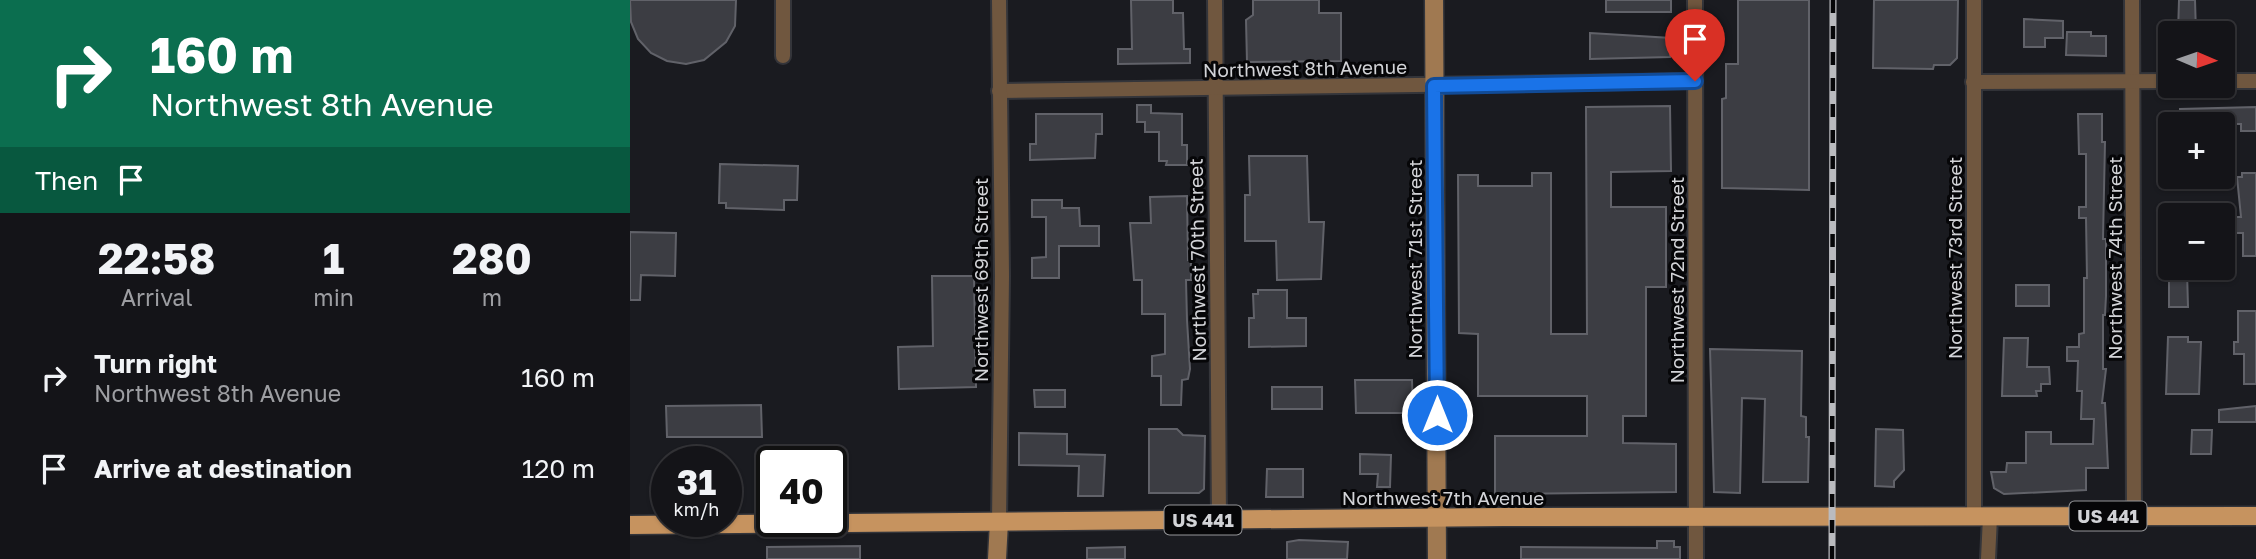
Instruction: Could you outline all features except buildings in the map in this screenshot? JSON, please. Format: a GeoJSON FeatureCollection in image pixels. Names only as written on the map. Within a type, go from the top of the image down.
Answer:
{"type":"FeatureCollection","features":[{"type":"Feature","properties":{"kind":"main road","name":"Northwest 7th Avenue"},"geometry":{"type":"LineString","coordinates":[[630,525],[1437,518],[2256,516]]}},
{"type":"Feature","properties":{"kind":"street"},"geometry":{"type":"LineString","coordinates":[[783,0],[783,56]]}},
{"type":"Feature","properties":{"kind":"street","name":"Northwest 69th Street"},"geometry":{"type":"LineString","coordinates":[[997,559],[1002,275],[999,0]]}},
{"type":"Feature","properties":{"kind":"street","name":"Northwest 70th Street"},"geometry":{"type":"LineString","coordinates":[[1215,0],[1219,520]]}},
{"type":"Feature","properties":{"kind":"street","name":"Northwest 71st Street"},"geometry":{"type":"LineString","coordinates":[[1434,0],[1437,559]]}},
{"type":"Feature","properties":{"kind":"street","name":"Northwest 72nd Street"},"geometry":{"type":"LineString","coordinates":[[1695,0],[1696,559]]}},
{"type":"Feature","properties":{"kind":"street","name":"Northwest 73rd Street"},"geometry":{"type":"LineString","coordinates":[[1974,0],[1973,82],[1982,517],[1989,559]]}},
{"type":"Feature","properties":{"kind":"street","name":"Northwest 74th Street"},"geometry":{"type":"LineString","coordinates":[[2132,0],[2134,516]]}},
{"type":"Feature","properties":{"kind":"street","name":"Northwest 8th Avenue"},"geometry":{"type":"LineString","coordinates":[[999,91],[1695,81]]}},
{"type":"Feature","properties":{"kind":"street"},"geometry":{"type":"LineString","coordinates":[[1973,82],[2158,81]]}},
{"type":"Feature","properties":{"kind":"street"},"geometry":{"type":"LineString","coordinates":[[2235,81],[2256,81]]}},
{"type":"Feature","properties":{"kind":"railway"},"geometry":{"type":"LineString","coordinates":[[1832,559],[1833,0]]}},
{"type":"Feature","properties":{"kind":"route"},"geometry":{"type":"LineString","coordinates":[[1437,415],[1434,86],[1695,81]]}}]}
